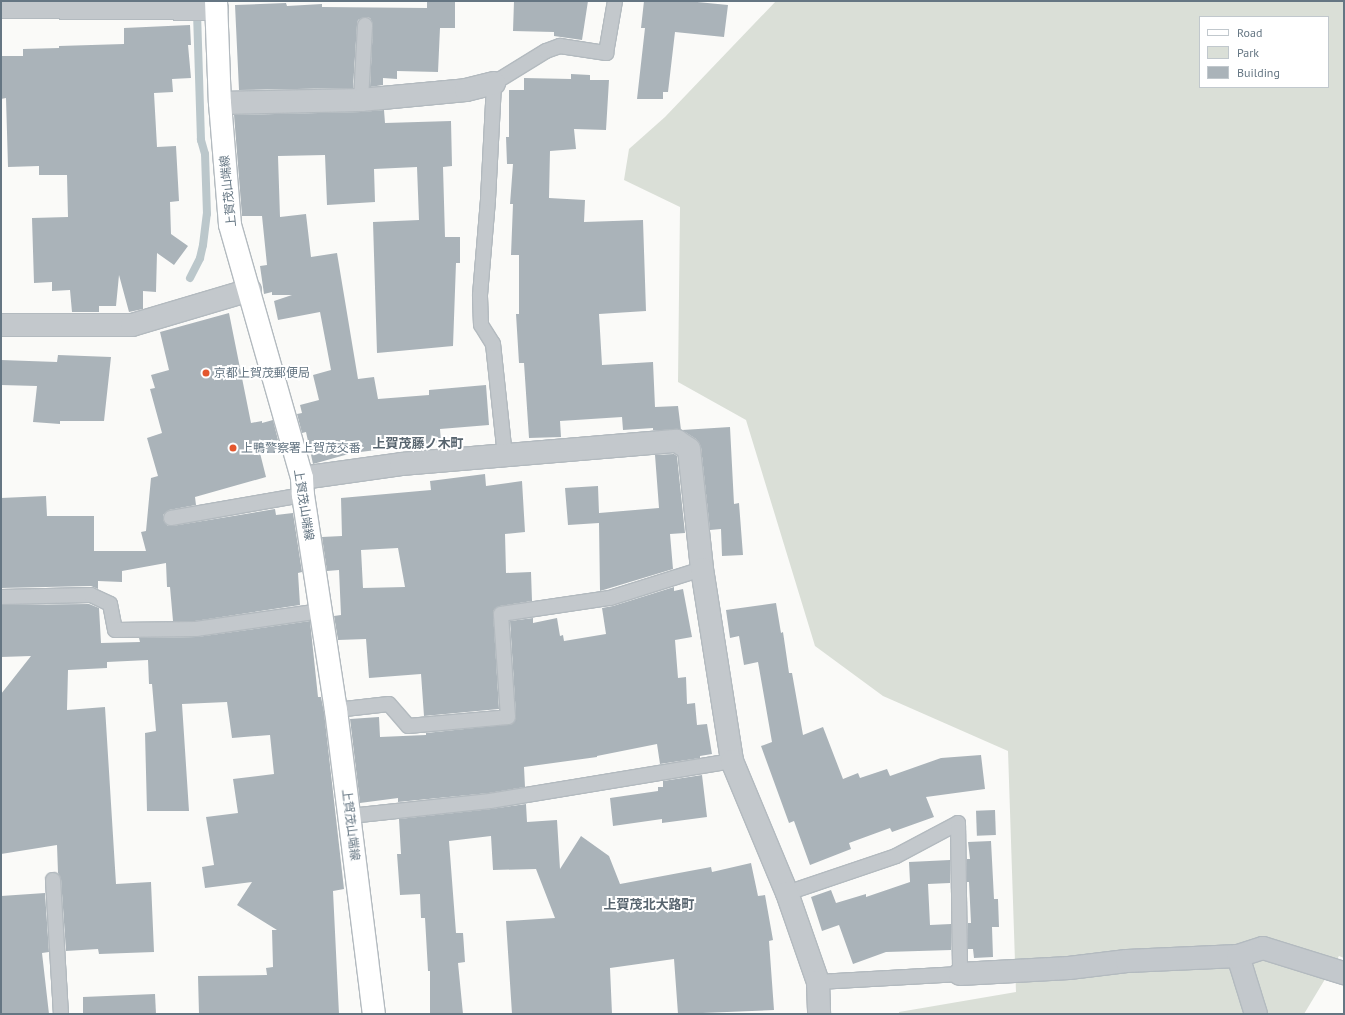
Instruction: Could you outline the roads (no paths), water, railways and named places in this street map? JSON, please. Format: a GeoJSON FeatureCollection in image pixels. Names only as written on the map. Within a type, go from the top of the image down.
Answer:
{"type":"FeatureCollection","features":[{"type":"Feature","properties":{"kind":"main road","name":"上賀茂山端線"},"geometry":{"type":"LineString","coordinates":[[214,6],[230,225],[250,290],[302,486],[336,710],[374,1014]]}},
{"type":"Feature","properties":{"kind":"street"},"geometry":{"type":"LineString","coordinates":[[1,7],[180,9],[214,6]]}},
{"type":"Feature","properties":{"kind":"street"},"geometry":{"type":"LineString","coordinates":[[220,103],[361,100],[466,90],[494,83]]}},
{"type":"Feature","properties":{"kind":"street"},"geometry":{"type":"LineString","coordinates":[[1,325],[132,325],[250,290]]}},
{"type":"Feature","properties":{"kind":"street"},"geometry":{"type":"LineString","coordinates":[[302,486],[401,464],[677,441],[689,449],[702,570],[732,761],[787,893],[818,982],[819,1014]]}},
{"type":"Feature","properties":{"kind":"street"},"geometry":{"type":"LineString","coordinates":[[960,974],[1069,968],[1127,961],[1238,956],[1263,948],[1344,973]]}},
{"type":"Feature","properties":{"kind":"street"},"geometry":{"type":"LineString","coordinates":[[1238,956],[1256,1014]]}},
{"type":"Feature","properties":{"kind":"lane"},"geometry":{"type":"LineString","coordinates":[[505,456],[493,344],[481,325],[480,294],[488,199],[494,83],[546,51],[560,46],[606,53],[615,1]]}},
{"type":"Feature","properties":{"kind":"lane"},"geometry":{"type":"LineString","coordinates":[[361,100],[365,25]]}},
{"type":"Feature","properties":{"kind":"lane"},"geometry":{"type":"LineString","coordinates":[[171,518],[302,486]]}},
{"type":"Feature","properties":{"kind":"lane"},"geometry":{"type":"LineString","coordinates":[[336,710],[389,704],[408,726],[508,717],[501,614],[610,598],[702,570]]}},
{"type":"Feature","properties":{"kind":"lane"},"geometry":{"type":"LineString","coordinates":[[1,597],[91,595],[110,604],[115,630],[196,629],[321,610]]}},
{"type":"Feature","properties":{"kind":"lane"},"geometry":{"type":"LineString","coordinates":[[350,816],[490,801],[732,761]]}},
{"type":"Feature","properties":{"kind":"lane"},"geometry":{"type":"LineString","coordinates":[[787,893],[896,856],[958,823],[960,974],[818,982]]}},
{"type":"Feature","properties":{"kind":"lane"},"geometry":{"type":"LineString","coordinates":[[53,880],[61,1014]]}},
{"type":"Feature","properties":{"kind":"waterway"},"geometry":{"type":"LineString","coordinates":[[190,278],[200,258],[207,214],[205,154],[201,140],[197,10]]}},
{"type":"Feature","properties":{"kind":"place","name":"京都上賀茂郵便局"},"geometry":{"type":"Point","coordinates":[206,373]}},
{"type":"Feature","properties":{"kind":"place","name":"上鴨警察署上賀茂交番"},"geometry":{"type":"Point","coordinates":[233,448]}},
{"type":"Feature","properties":{"kind":"district","name":"上賀茂藤ノ木町"},"geometry":{"type":"Point","coordinates":[418,444]}},
{"type":"Feature","properties":{"kind":"district","name":"上賀茂北大路町"},"geometry":{"type":"Point","coordinates":[649,905]}}]}
